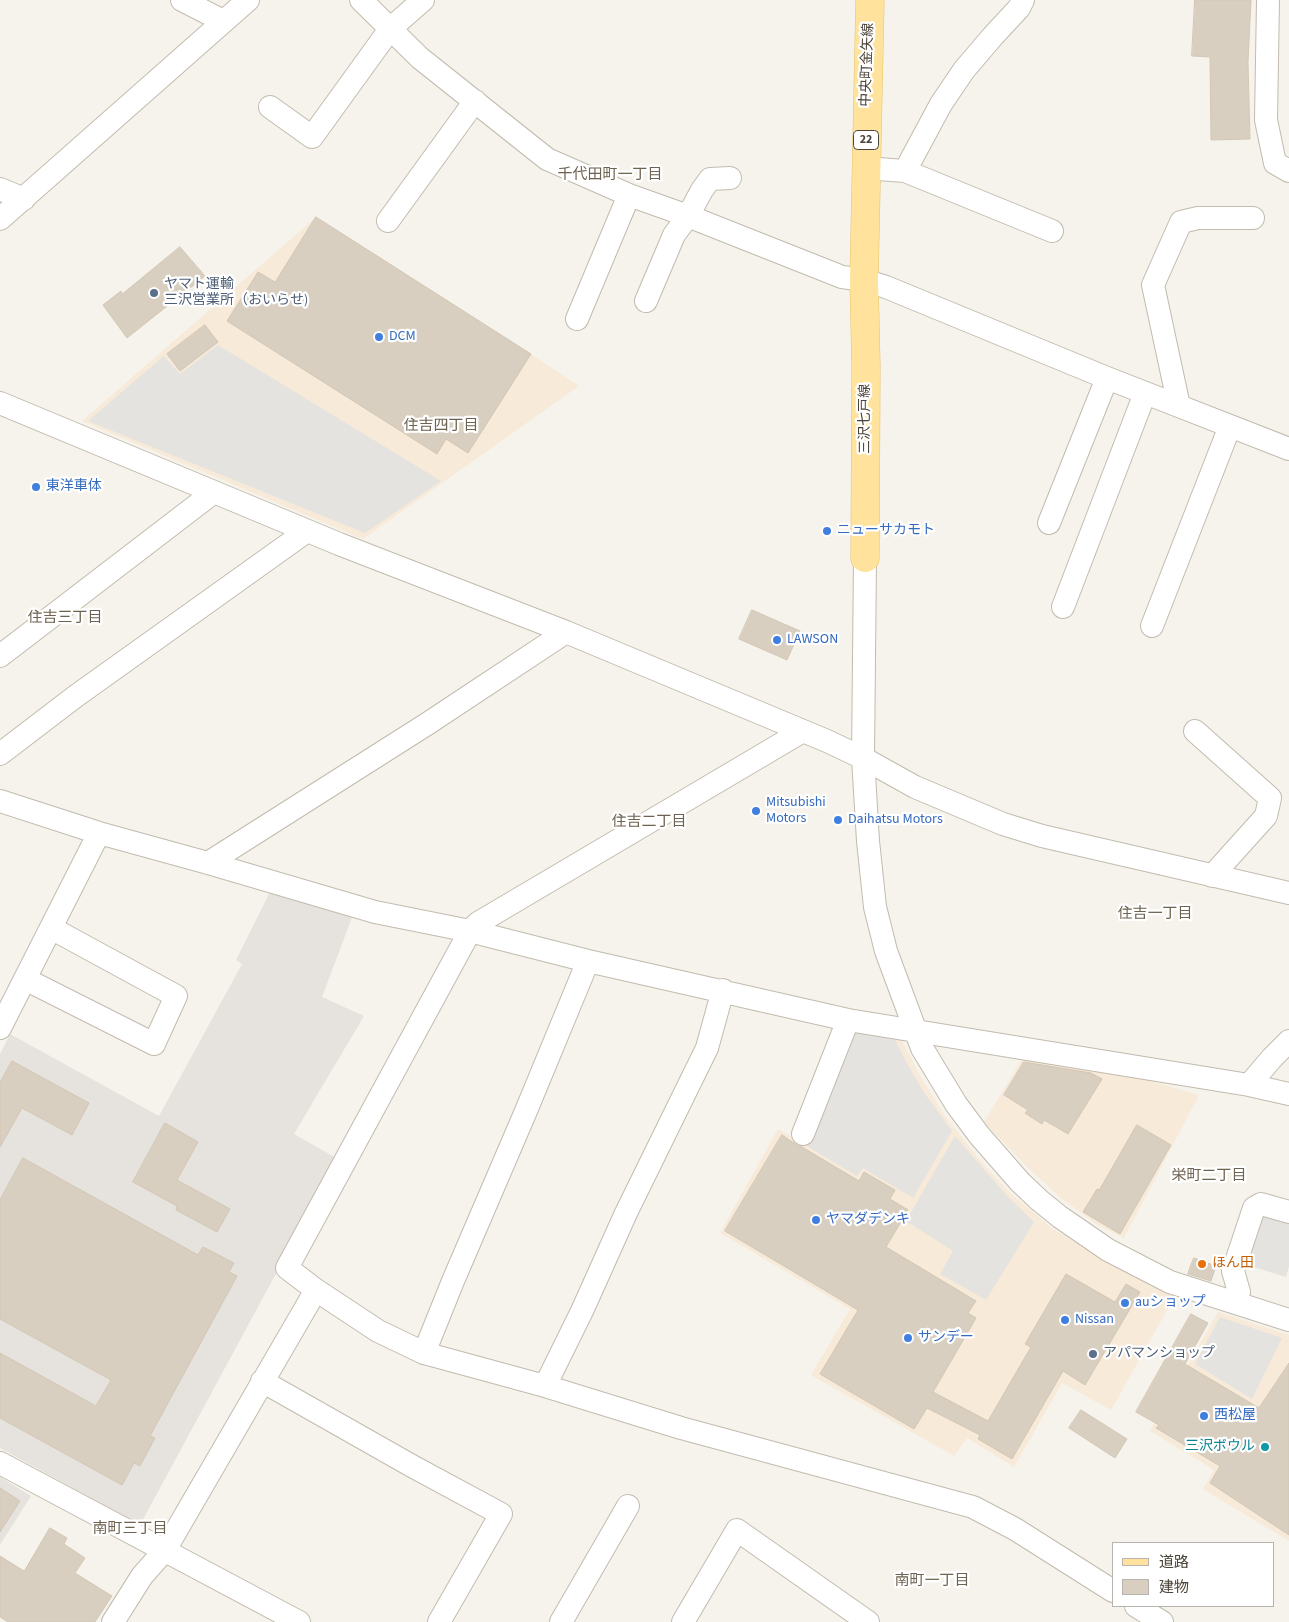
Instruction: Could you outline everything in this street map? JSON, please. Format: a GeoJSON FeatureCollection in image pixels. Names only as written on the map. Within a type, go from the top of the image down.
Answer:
{"type":"FeatureCollection","features":[{"type":"Feature","properties":{"kind":"main road","name":"中央町金矢線"},"geometry":{"type":"LineString","coordinates":[[864,280],[870,0]]}},
{"type":"Feature","properties":{"kind":"main road","name":"三沢七戸線"},"geometry":{"type":"LineString","coordinates":[[864,280],[866,367],[865,558]]}},
{"type":"Feature","properties":{"kind":"street"},"geometry":{"type":"LineString","coordinates":[[182,0],[223,21]]}},
{"type":"Feature","properties":{"kind":"street"},"geometry":{"type":"LineString","coordinates":[[0,219],[248,0]]}},
{"type":"Feature","properties":{"kind":"street"},"geometry":{"type":"LineString","coordinates":[[361,0],[420,58],[547,159],[629,195],[688,216],[842,277],[864,280],[886,287],[1107,378],[1289,449]]}},
{"type":"Feature","properties":{"kind":"street"},"geometry":{"type":"LineString","coordinates":[[270,107],[312,136],[390,29],[423,0]]}},
{"type":"Feature","properties":{"kind":"street"},"geometry":{"type":"LineString","coordinates":[[905,171],[941,104],[964,70],[992,36],[1019,8],[1023,0]]}},
{"type":"Feature","properties":{"kind":"street"},"geometry":{"type":"LineString","coordinates":[[1268,0],[1266,120],[1275,163],[1289,170]]}},
{"type":"Feature","properties":{"kind":"street"},"geometry":{"type":"LineString","coordinates":[[388,221],[475,102]]}},
{"type":"Feature","properties":{"kind":"street"},"geometry":{"type":"LineString","coordinates":[[865,168],[905,171],[1052,231]]}},
{"type":"Feature","properties":{"kind":"street"},"geometry":{"type":"LineString","coordinates":[[646,301],[674,235],[688,216],[702,190],[710,179],[730,178]]}},
{"type":"Feature","properties":{"kind":"street"},"geometry":{"type":"LineString","coordinates":[[0,189],[24,198]]}},
{"type":"Feature","properties":{"kind":"street"},"geometry":{"type":"LineString","coordinates":[[577,319],[629,195]]}},
{"type":"Feature","properties":{"kind":"street"},"geometry":{"type":"LineString","coordinates":[[1179,406],[1153,285],[1181,222],[1198,218],[1253,218]]}},
{"type":"Feature","properties":{"kind":"street"},"geometry":{"type":"LineString","coordinates":[[1049,523],[1107,378]]}},
{"type":"Feature","properties":{"kind":"street"},"geometry":{"type":"LineString","coordinates":[[1063,607],[1145,393]]}},
{"type":"Feature","properties":{"kind":"street"},"geometry":{"type":"LineString","coordinates":[[0,403],[214,492],[566,632],[803,731],[863,758],[915,787],[1003,824],[1042,836],[1212,876],[1287,890]]}},
{"type":"Feature","properties":{"kind":"street"},"geometry":{"type":"LineString","coordinates":[[1152,626],[1230,426]]}},
{"type":"Feature","properties":{"kind":"street"},"geometry":{"type":"LineString","coordinates":[[0,656],[214,492]]}},
{"type":"Feature","properties":{"kind":"street"},"geometry":{"type":"LineString","coordinates":[[0,754],[76,696],[308,530]]}},
{"type":"Feature","properties":{"kind":"street"},"geometry":{"type":"LineString","coordinates":[[865,558],[863,758],[868,841],[875,907],[886,951],[922,1048],[956,1104],[1008,1168],[1039,1200],[1060,1217],[1108,1250],[1170,1282],[1289,1320]]}},
{"type":"Feature","properties":{"kind":"street"},"geometry":{"type":"LineString","coordinates":[[208,863],[427,724],[566,632]]}},
{"type":"Feature","properties":{"kind":"street"},"geometry":{"type":"LineString","coordinates":[[803,731],[478,923],[470,931],[286,1268],[378,1331],[424,1353],[545,1386],[681,1428],[972,1507],[1015,1528],[1112,1590]]}},
{"type":"Feature","properties":{"kind":"street"},"geometry":{"type":"LineString","coordinates":[[1195,731],[1270,798],[1266,816],[1212,876]]}},
{"type":"Feature","properties":{"kind":"street"},"geometry":{"type":"LineString","coordinates":[[0,801],[98,834],[208,863],[375,912],[470,931],[588,961],[723,990],[848,1020],[1249,1085],[1289,1094]]}},
{"type":"Feature","properties":{"kind":"street"},"geometry":{"type":"LineString","coordinates":[[0,1028],[98,834]]}},
{"type":"Feature","properties":{"kind":"street"},"geometry":{"type":"LineString","coordinates":[[25,979],[154,1044],[176,996],[51,928]]}},
{"type":"Feature","properties":{"kind":"street"},"geometry":{"type":"LineString","coordinates":[[424,1353],[588,961]]}},
{"type":"Feature","properties":{"kind":"street"},"geometry":{"type":"LineString","coordinates":[[545,1386],[582,1311],[626,1213],[707,1048],[723,990]]}},
{"type":"Feature","properties":{"kind":"street"},"geometry":{"type":"LineString","coordinates":[[803,1134],[848,1020]]}},
{"type":"Feature","properties":{"kind":"street"},"geometry":{"type":"LineString","coordinates":[[1249,1085],[1289,1041]]}},
{"type":"Feature","properties":{"kind":"street"},"geometry":{"type":"LineString","coordinates":[[1234,1303],[1238,1292],[1233,1271],[1254,1208],[1261,1204],[1289,1212]]}},
{"type":"Feature","properties":{"kind":"street"},"geometry":{"type":"LineString","coordinates":[[1252,1213],[1260,1209],[1289,1217]]}},
{"type":"Feature","properties":{"kind":"street"},"geometry":{"type":"LineString","coordinates":[[114,1622],[142,1576],[165,1550],[316,1290]]}},
{"type":"Feature","properties":{"kind":"street"},"geometry":{"type":"LineString","coordinates":[[262,1382],[501,1514],[440,1622]]}},
{"type":"Feature","properties":{"kind":"street"},"geometry":{"type":"LineString","coordinates":[[0,1463],[299,1622]]}},
{"type":"Feature","properties":{"kind":"street"},"geometry":{"type":"LineString","coordinates":[[561,1622],[628,1506]]}},
{"type":"Feature","properties":{"kind":"street"},"geometry":{"type":"LineString","coordinates":[[684,1622],[737,1530],[868,1622]]}},
{"type":"Feature","properties":{"kind":"street"},"geometry":{"type":"LineString","coordinates":[[1138,1607],[1162,1622]]}},
{"type":"Feature","properties":{"kind":"shaded area"},"geometry":{"type":"Polygon","coordinates":[[[316,217],[579,386],[363,539],[82,421],[316,217]]]}},
{"type":"Feature","properties":{"kind":"shaded area"},"geometry":{"type":"Polygon","coordinates":[[[218,345],[441,481],[365,533],[88,421],[164,356],[180,374],[218,345]]]}},
{"type":"Feature","properties":{"kind":"shaded area"},"geometry":{"type":"Polygon","coordinates":[[[272,888],[354,912],[322,997],[364,1016],[294,1134],[338,1159],[140,1525],[0,1448],[0,1054],[10,1034],[159,1116],[242,964],[236,960],[272,888]]]}},
{"type":"Feature","properties":{"kind":"shaded area"},"geometry":{"type":"Polygon","coordinates":[[[857,1023],[898,1032],[919,1074],[945,1116],[979,1159],[1009,1192],[1053,1229],[1126,1272],[1175,1296],[1111,1410],[1062,1383],[1014,1467],[967,1438],[954,1456],[811,1375],[850,1309],[720,1233],[778,1129],[806,1145],[857,1023]]]}},
{"type":"Feature","properties":{"kind":"shaded area"},"geometry":{"type":"Polygon","coordinates":[[[856,1029],[893,1035],[925,1094],[952,1131],[913,1198],[863,1168],[857,1176],[807,1146],[856,1029]]]}},
{"type":"Feature","properties":{"kind":"shaded area"},"geometry":{"type":"Polygon","coordinates":[[[1030,1046],[1199,1095],[1124,1238],[1099,1226],[1061,1198],[1027,1167],[984,1122],[1030,1046]]]}},
{"type":"Feature","properties":{"kind":"shaded area"},"geometry":{"type":"Polygon","coordinates":[[[955,1136],[1008,1197],[1034,1222],[986,1300],[940,1274],[953,1251],[906,1221],[955,1136]]]}},
{"type":"Feature","properties":{"kind":"shaded area"},"geometry":{"type":"Polygon","coordinates":[[[1254,1214],[1289,1219],[1289,1266],[1286,1277],[1237,1262],[1254,1214]]]}},
{"type":"Feature","properties":{"kind":"shaded area"},"geometry":{"type":"Polygon","coordinates":[[[1218,1312],[1289,1335],[1289,1541],[1203,1489],[1214,1470],[1150,1431],[1218,1312]]]}},
{"type":"Feature","properties":{"kind":"shaded area"},"geometry":{"type":"Polygon","coordinates":[[[1220,1317],[1282,1338],[1252,1399],[1195,1364],[1220,1317]]]}},
{"type":"Feature","properties":{"kind":"shaded area"},"geometry":{"type":"Polygon","coordinates":[[[0,1477],[31,1496],[0,1545],[0,1477]]]}},
{"type":"Feature","properties":{"kind":"building"},"geometry":{"type":"Polygon","coordinates":[[[1195,0],[1251,0],[1248,62],[1250,139],[1211,140],[1210,57],[1192,56],[1195,0]]]}},
{"type":"Feature","properties":{"kind":"building","name":"DCM"},"geometry":{"type":"Polygon","coordinates":[[[316,217],[531,354],[468,453],[446,439],[437,454],[227,321],[258,272],[275,282],[316,217]]]}},
{"type":"Feature","properties":{"kind":"building","name":"ヤマト運輸 三沢営業所（おいらせ)"},"geometry":{"type":"Polygon","coordinates":[[[180,247],[205,276],[184,293],[176,288],[181,295],[127,338],[103,305],[121,291],[122,294],[180,247]]]}},
{"type":"Feature","properties":{"kind":"building"},"geometry":{"type":"Polygon","coordinates":[[[205,325],[218,342],[180,371],[167,354],[205,325]]]}},
{"type":"Feature","properties":{"kind":"building"},"geometry":{"type":"Polygon","coordinates":[[[752,610],[800,631],[787,660],[739,639],[752,610]]]}},
{"type":"Feature","properties":{"kind":"building"},"geometry":{"type":"Polygon","coordinates":[[[12,1061],[89,1103],[72,1135],[22,1108],[0,1147],[0,1083],[12,1061]]]}},
{"type":"Feature","properties":{"kind":"building"},"geometry":{"type":"Polygon","coordinates":[[[1024,1062],[1091,1073],[1102,1079],[1068,1134],[1044,1120],[1042,1124],[1025,1113],[1028,1110],[1004,1095],[1024,1062]]]}},
{"type":"Feature","properties":{"kind":"building"},"geometry":{"type":"Polygon","coordinates":[[[165,1123],[198,1142],[177,1180],[230,1209],[217,1232],[176,1210],[177,1206],[133,1182],[165,1123]]]}},
{"type":"Feature","properties":{"kind":"building"},"geometry":{"type":"Polygon","coordinates":[[[1137,1125],[1171,1145],[1120,1234],[1083,1212],[1097,1189],[1099,1190],[1137,1125]]]}},
{"type":"Feature","properties":{"kind":"building"},"geometry":{"type":"Polygon","coordinates":[[[782,1135],[859,1181],[864,1172],[895,1190],[890,1199],[908,1210],[886,1247],[976,1301],[968,1313],[976,1318],[933,1392],[988,1421],[1031,1347],[1025,1344],[1066,1274],[1115,1302],[1126,1284],[1140,1292],[1085,1385],[1063,1371],[1012,1459],[978,1439],[980,1435],[927,1408],[914,1429],[820,1374],[858,1310],[725,1231],[782,1135]]]}},
{"type":"Feature","properties":{"kind":"building"},"geometry":{"type":"Polygon","coordinates":[[[23,1158],[198,1255],[203,1247],[234,1263],[229,1272],[237,1276],[150,1436],[155,1438],[140,1466],[134,1463],[122,1485],[0,1418],[0,1353],[96,1406],[111,1380],[0,1319],[0,1200],[23,1158]]]}},
{"type":"Feature","properties":{"kind":"building"},"geometry":{"type":"Polygon","coordinates":[[[1194,1258],[1216,1266],[1211,1281],[1188,1274],[1194,1258]]]}},
{"type":"Feature","properties":{"kind":"building"},"geometry":{"type":"Polygon","coordinates":[[[1191,1314],[1208,1323],[1185,1364],[1259,1408],[1289,1363],[1289,1535],[1210,1483],[1220,1466],[1156,1428],[1159,1425],[1136,1412],[1191,1314]]]}},
{"type":"Feature","properties":{"kind":"building"},"geometry":{"type":"Polygon","coordinates":[[[1081,1410],[1127,1439],[1115,1458],[1069,1428],[1081,1410]]]}},
{"type":"Feature","properties":{"kind":"building"},"geometry":{"type":"Polygon","coordinates":[[[0,1488],[20,1501],[0,1532],[0,1488]]]}},
{"type":"Feature","properties":{"kind":"building"},"geometry":{"type":"Polygon","coordinates":[[[50,1528],[67,1538],[64,1544],[85,1558],[75,1573],[112,1596],[95,1622],[8,1622],[0,1617],[0,1556],[24,1571],[50,1528]]]}},
{"type":"Feature","properties":{"kind":"place","name":"ヤマト運輸 三沢営業所（おいらせ)"},"geometry":{"type":"Point","coordinates":[154,293]}},
{"type":"Feature","properties":{"kind":"place","name":"DCM"},"geometry":{"type":"Point","coordinates":[379,337]}},
{"type":"Feature","properties":{"kind":"place","name":"東洋車体"},"geometry":{"type":"Point","coordinates":[36,487]}},
{"type":"Feature","properties":{"kind":"place","name":"ニューサカモト"},"geometry":{"type":"Point","coordinates":[827,531]}},
{"type":"Feature","properties":{"kind":"place","name":"LAWSON"},"geometry":{"type":"Point","coordinates":[777,640]}},
{"type":"Feature","properties":{"kind":"place","name":"Mitsubishi Motors"},"geometry":{"type":"Point","coordinates":[756,811]}},
{"type":"Feature","properties":{"kind":"place","name":"Daihatsu Motors"},"geometry":{"type":"Point","coordinates":[838,820]}},
{"type":"Feature","properties":{"kind":"place","name":"ヤマダデンキ"},"geometry":{"type":"Point","coordinates":[816,1220]}},
{"type":"Feature","properties":{"kind":"place","name":"ほん田"},"geometry":{"type":"Point","coordinates":[1202,1264]}},
{"type":"Feature","properties":{"kind":"place","name":"auショップ"},"geometry":{"type":"Point","coordinates":[1125,1303]}},
{"type":"Feature","properties":{"kind":"place","name":"Nissan"},"geometry":{"type":"Point","coordinates":[1065,1320]}},
{"type":"Feature","properties":{"kind":"place","name":"サンデー"},"geometry":{"type":"Point","coordinates":[908,1338]}},
{"type":"Feature","properties":{"kind":"place","name":"アパマンショップ"},"geometry":{"type":"Point","coordinates":[1093,1354]}},
{"type":"Feature","properties":{"kind":"place","name":"西松屋"},"geometry":{"type":"Point","coordinates":[1204,1416]}},
{"type":"Feature","properties":{"kind":"place","name":"三沢ボウル"},"geometry":{"type":"Point","coordinates":[1265,1447]}},
{"type":"Feature","properties":{"kind":"district","name":"千代田町一丁目"},"geometry":{"type":"Point","coordinates":[610,176]}},
{"type":"Feature","properties":{"kind":"district","name":"住吉四丁目"},"geometry":{"type":"Point","coordinates":[441,427]}},
{"type":"Feature","properties":{"kind":"district","name":"住吉三丁目"},"geometry":{"type":"Point","coordinates":[65,619]}},
{"type":"Feature","properties":{"kind":"district","name":"住吉二丁目"},"geometry":{"type":"Point","coordinates":[649,823]}},
{"type":"Feature","properties":{"kind":"district","name":"住吉一丁目"},"geometry":{"type":"Point","coordinates":[1155,915]}},
{"type":"Feature","properties":{"kind":"district","name":"栄町二丁目"},"geometry":{"type":"Point","coordinates":[1209,1177]}},
{"type":"Feature","properties":{"kind":"district","name":"南町三丁目"},"geometry":{"type":"Point","coordinates":[130,1530]}},
{"type":"Feature","properties":{"kind":"district","name":"南町一丁目"},"geometry":{"type":"Point","coordinates":[932,1582]}}]}
